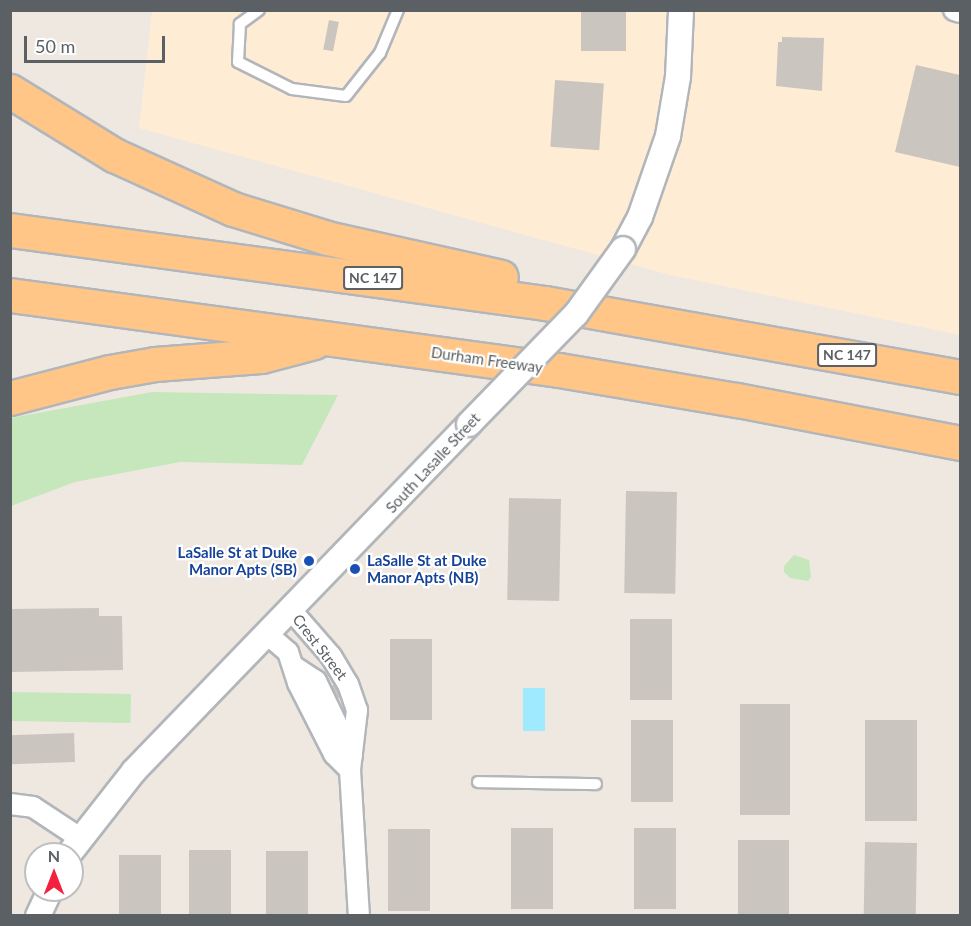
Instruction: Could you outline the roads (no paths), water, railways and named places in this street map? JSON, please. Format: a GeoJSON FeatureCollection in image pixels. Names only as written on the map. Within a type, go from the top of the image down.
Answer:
{"type":"FeatureCollection","features":[{"type":"Feature","properties":{"kind":"highway"},"geometry":{"type":"LineString","coordinates":[[10,91],[114,155],[171,184],[262,219],[374,250],[734,334]]}},
{"type":"Feature","properties":{"kind":"highway","name":"NC 147"},"geometry":{"type":"LineString","coordinates":[[10,230],[510,298],[734,334],[960,376]]}},
{"type":"Feature","properties":{"kind":"highway","name":"Durham Freeway"},"geometry":{"type":"LineString","coordinates":[[10,295],[333,338],[715,396],[960,443]]}},
{"type":"Feature","properties":{"kind":"highway"},"geometry":{"type":"LineString","coordinates":[[10,398],[110,372],[177,362],[261,356],[333,338]]}},
{"type":"Feature","properties":{"kind":"street","name":"South Lasalle Street"},"geometry":{"type":"LineString","coordinates":[[78,842],[126,779],[576,314],[623,249],[640,217],[668,136],[678,77],[681,10]]}},
{"type":"Feature","properties":{"kind":"street"},"geometry":{"type":"LineString","coordinates":[[954,10],[960,12]]}},
{"type":"Feature","properties":{"kind":"street","name":"Crest Street"},"geometry":{"type":"LineString","coordinates":[[290,609],[331,656],[348,684],[357,710],[351,763],[359,915]]}},
{"type":"Feature","properties":{"kind":"street","name":"Crest Street"},"geometry":{"type":"LineString","coordinates":[[266,633],[288,652],[296,668],[298,683],[334,754],[351,763]]}},
{"type":"Feature","properties":{"kind":"street"},"geometry":{"type":"LineString","coordinates":[[10,804],[33,807],[71,842]]}},
{"type":"Feature","properties":{"kind":"lane"},"geometry":{"type":"LineString","coordinates":[[259,10],[240,24],[238,62],[292,89],[346,96],[380,53],[398,10]]}},
{"type":"Feature","properties":{"kind":"lane"},"geometry":{"type":"LineString","coordinates":[[478,782],[596,784]]}},
{"type":"Feature","properties":{"kind":"water"},"geometry":{"type":"Polygon","coordinates":[[[523,688],[545,688],[545,731],[523,731],[523,688]]]}},
{"type":"Feature","properties":{"kind":"place","name":"LaSalle St at Duke Manor Apts (SB)"},"geometry":{"type":"Point","coordinates":[309,561]}},
{"type":"Feature","properties":{"kind":"place","name":"LaSalle St at Duke Manor Apts (NB)"},"geometry":{"type":"Point","coordinates":[355,569]}}]}
